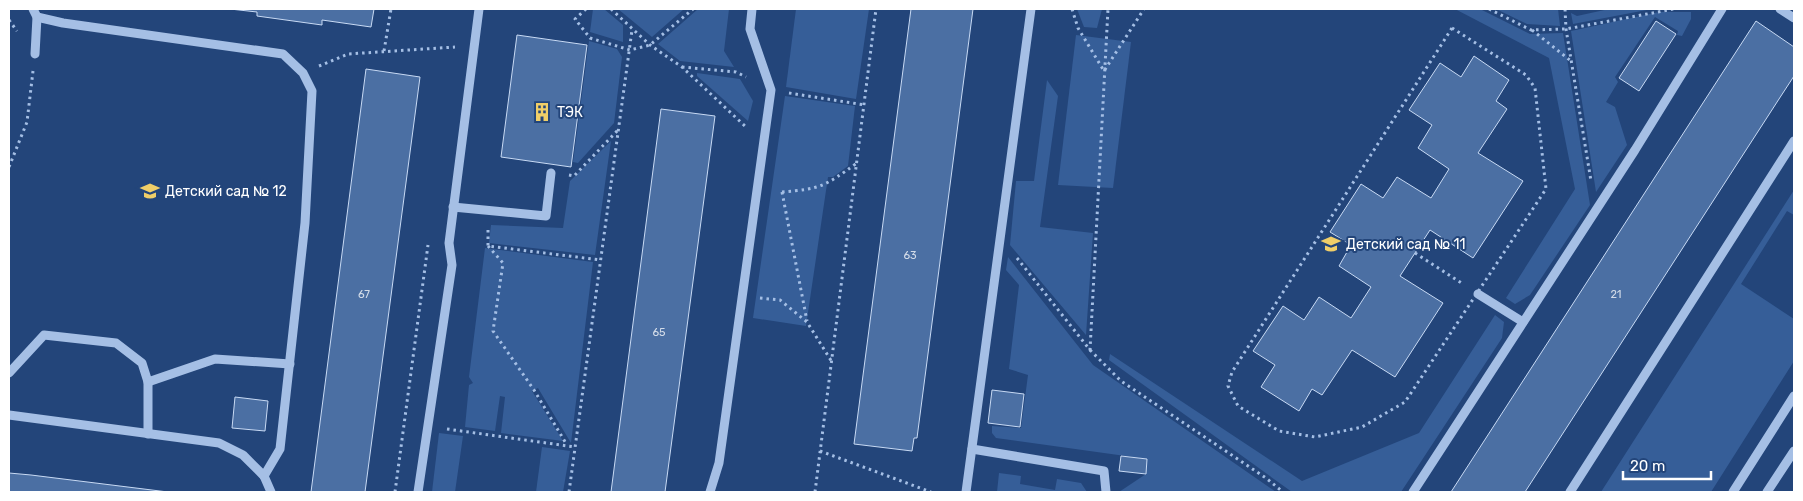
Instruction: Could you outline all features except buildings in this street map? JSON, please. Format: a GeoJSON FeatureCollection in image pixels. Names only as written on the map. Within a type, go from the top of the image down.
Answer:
{"type":"FeatureCollection","features":[{"type":"Feature","properties":{"kind":"street"},"geometry":{"type":"LineString","coordinates":[[418,492],[433,404],[452,265],[449,243],[479,9]]}},
{"type":"Feature","properties":{"kind":"street"},"geometry":{"type":"LineString","coordinates":[[710,492],[719,463],[770,90],[750,29],[752,9]]}},
{"type":"Feature","properties":{"kind":"street"},"geometry":{"type":"LineString","coordinates":[[966,492],[1031,9]]}},
{"type":"Feature","properties":{"kind":"street"},"geometry":{"type":"LineString","coordinates":[[1413,492],[1596,211],[1722,9]]}},
{"type":"Feature","properties":{"kind":"street"},"geometry":{"type":"LineString","coordinates":[[1780,9],[1794,18]]}},
{"type":"Feature","properties":{"kind":"street"},"geometry":{"type":"LineString","coordinates":[[35,54],[35,13],[63,23],[283,54],[303,74],[312,92],[305,223],[280,449],[264,476]]}},
{"type":"Feature","properties":{"kind":"street"},"geometry":{"type":"LineString","coordinates":[[1570,492],[1794,141]]}},
{"type":"Feature","properties":{"kind":"street"},"geometry":{"type":"LineString","coordinates":[[453,207],[546,216],[551,173]]}},
{"type":"Feature","properties":{"kind":"street"},"geometry":{"type":"LineString","coordinates":[[1478,294],[1523,322]]}},
{"type":"Feature","properties":{"kind":"street"},"geometry":{"type":"LineString","coordinates":[[9,373],[44,335],[116,343],[142,364],[148,382],[148,434]]}},
{"type":"Feature","properties":{"kind":"street"},"geometry":{"type":"LineString","coordinates":[[148,382],[215,359],[290,364]]}},
{"type":"Feature","properties":{"kind":"street"},"geometry":{"type":"LineString","coordinates":[[1733,492],[1794,396]]}},
{"type":"Feature","properties":{"kind":"street"},"geometry":{"type":"LineString","coordinates":[[9,416],[218,443],[243,455],[264,476],[271,492]]}},
{"type":"Feature","properties":{"kind":"street"},"geometry":{"type":"LineString","coordinates":[[972,450],[1104,471],[1106,492]]}},
{"type":"Feature","properties":{"kind":"street"},"geometry":{"type":"LineString","coordinates":[[1768,492],[1794,450]]}},
{"type":"Feature","properties":{"kind":"path"},"geometry":{"type":"LineString","coordinates":[[384,51],[391,9]]}},
{"type":"Feature","properties":{"kind":"path"},"geometry":{"type":"LineString","coordinates":[[586,9],[575,20],[590,38],[630,50],[650,46],[693,9]]}},
{"type":"Feature","properties":{"kind":"path"},"geometry":{"type":"LineString","coordinates":[[611,9],[650,46],[682,67],[750,132]]}},
{"type":"Feature","properties":{"kind":"path"},"geometry":{"type":"LineString","coordinates":[[815,492],[876,9]]}},
{"type":"Feature","properties":{"kind":"path"},"geometry":{"type":"LineString","coordinates":[[1072,9],[1078,28],[1104,71]]}},
{"type":"Feature","properties":{"kind":"path"},"geometry":{"type":"LineString","coordinates":[[1090,350],[1108,9]]}},
{"type":"Feature","properties":{"kind":"path"},"geometry":{"type":"LineString","coordinates":[[1104,71],[1144,9]]}},
{"type":"Feature","properties":{"kind":"path"},"geometry":{"type":"LineString","coordinates":[[1489,9],[1531,30],[1571,61]]}},
{"type":"Feature","properties":{"kind":"path"},"geometry":{"type":"LineString","coordinates":[[1565,9],[1566,29],[1596,211]]}},
{"type":"Feature","properties":{"kind":"path"},"geometry":{"type":"LineString","coordinates":[[1531,30],[1566,29],[1674,9]]}},
{"type":"Feature","properties":{"kind":"path"},"geometry":{"type":"LineString","coordinates":[[1452,28],[1526,75],[1535,88],[1546,189],[1478,294],[1405,402],[1362,427],[1314,437],[1279,431],[1238,406],[1228,386],[1232,372],[1452,28]]}},
{"type":"Feature","properties":{"kind":"path"},"geometry":{"type":"LineString","coordinates":[[569,492],[632,29]]}},
{"type":"Feature","properties":{"kind":"path"},"geometry":{"type":"LineString","coordinates":[[453,57],[456,38]]}},
{"type":"Feature","properties":{"kind":"path"},"geometry":{"type":"LineString","coordinates":[[303,74],[348,54],[474,46]]}},
{"type":"Feature","properties":{"kind":"path"},"geometry":{"type":"LineString","coordinates":[[9,166],[27,122],[35,54]]}},
{"type":"Feature","properties":{"kind":"path"},"geometry":{"type":"LineString","coordinates":[[682,67],[736,72],[770,90],[865,105]]}},
{"type":"Feature","properties":{"kind":"path"},"geometry":{"type":"LineString","coordinates":[[551,173],[574,176],[618,130]]}},
{"type":"Feature","properties":{"kind":"path"},"geometry":{"type":"LineString","coordinates":[[756,188],[782,192],[814,189],[827,185],[858,162]]}},
{"type":"Feature","properties":{"kind":"path"},"geometry":{"type":"LineString","coordinates":[[782,192],[807,322]]}},
{"type":"Feature","properties":{"kind":"path"},"geometry":{"type":"LineString","coordinates":[[487,210],[488,246],[502,263],[493,331],[534,390],[567,446]]}},
{"type":"Feature","properties":{"kind":"path"},"geometry":{"type":"LineString","coordinates":[[395,492],[429,235]]}},
{"type":"Feature","properties":{"kind":"path"},"geometry":{"type":"LineString","coordinates":[[1000,237],[1090,350],[1120,380],[1266,478],[1283,492]]}},
{"type":"Feature","properties":{"kind":"path"},"geometry":{"type":"LineString","coordinates":[[488,246],[601,260]]}},
{"type":"Feature","properties":{"kind":"path"},"geometry":{"type":"LineString","coordinates":[[1415,253],[1444,272]]}},
{"type":"Feature","properties":{"kind":"path"},"geometry":{"type":"LineString","coordinates":[[742,295],[780,300],[807,322],[832,362]]}},
{"type":"Feature","properties":{"kind":"path"},"geometry":{"type":"LineString","coordinates":[[428,426],[575,447]]}},
{"type":"Feature","properties":{"kind":"path"},"geometry":{"type":"LineString","coordinates":[[820,451],[931,492]]}},
{"type":"Feature","properties":{"kind":"shaded area"},"geometry":{"type":"Polygon","coordinates":[[[593,9],[604,9],[623,25],[623,42],[590,32],[593,9]]]}},
{"type":"Feature","properties":{"kind":"shaded area"},"geometry":{"type":"Polygon","coordinates":[[[618,9],[684,9],[652,37],[618,9]]]}},
{"type":"Feature","properties":{"kind":"shaded area"},"geometry":{"type":"Polygon","coordinates":[[[698,9],[729,9],[724,51],[734,67],[680,61],[658,44],[698,9]]]}},
{"type":"Feature","properties":{"kind":"shaded area"},"geometry":{"type":"Polygon","coordinates":[[[796,9],[869,9],[856,99],[786,87],[796,9]]]}},
{"type":"Feature","properties":{"kind":"shaded area"},"geometry":{"type":"Polygon","coordinates":[[[1077,9],[1102,9],[1097,28],[1084,27],[1077,9]]]}},
{"type":"Feature","properties":{"kind":"shaded area"},"geometry":{"type":"Polygon","coordinates":[[[1455,9],[1480,9],[1530,34],[1563,33],[1590,205],[1530,295],[1515,304],[1506,298],[1575,189],[1549,58],[1455,9]]]}},
{"type":"Feature","properties":{"kind":"shaded area"},"geometry":{"type":"Polygon","coordinates":[[[1496,9],[1558,9],[1560,26],[1527,24],[1496,9]]]}},
{"type":"Feature","properties":{"kind":"shaded area"},"geometry":{"type":"Polygon","coordinates":[[[1609,9],[1652,9],[1573,24],[1571,13],[1577,16],[1609,9]]]}},
{"type":"Feature","properties":{"kind":"shaded area"},"geometry":{"type":"Polygon","coordinates":[[[1659,12],[1691,12],[1691,19],[1682,36],[1677,35],[1678,31],[1655,17],[1615,77],[1618,82],[1606,102],[1615,107],[1627,145],[1596,192],[1571,31],[1659,12]]]}},
{"type":"Feature","properties":{"kind":"shaded area"},"geometry":{"type":"Polygon","coordinates":[[[1076,35],[1131,42],[1113,188],[1058,185],[1076,35]]]}},
{"type":"Feature","properties":{"kind":"shaded area"},"geometry":{"type":"Polygon","coordinates":[[[589,41],[617,49],[622,57],[614,123],[578,163],[573,162],[589,41]]]}},
{"type":"Feature","properties":{"kind":"shaded area"},"geometry":{"type":"Polygon","coordinates":[[[697,73],[740,79],[753,101],[748,121],[697,76],[697,73]]]}},
{"type":"Feature","properties":{"kind":"shaded area"},"geometry":{"type":"Polygon","coordinates":[[[1047,80],[1058,96],[1040,227],[1093,233],[1086,335],[1010,245],[1016,181],[1034,181],[1047,80]]]}},
{"type":"Feature","properties":{"kind":"shaded area"},"geometry":{"type":"Polygon","coordinates":[[[785,96],[855,106],[848,166],[833,177],[828,177],[806,326],[753,318],[785,96]]]}},
{"type":"Feature","properties":{"kind":"shaded area"},"geometry":{"type":"Polygon","coordinates":[[[611,141],[595,255],[489,243],[491,225],[563,228],[570,181],[611,141]]]}},
{"type":"Feature","properties":{"kind":"shaded area"},"geometry":{"type":"Polygon","coordinates":[[[1794,190],[1794,215],[1787,211],[1741,284],[1794,319],[1794,361],[1711,492],[1601,492],[1794,190]]]}},
{"type":"Feature","properties":{"kind":"shaded area"},"geometry":{"type":"Polygon","coordinates":[[[485,248],[593,262],[571,443],[538,388],[532,391],[563,441],[501,433],[505,397],[500,396],[495,431],[465,427],[469,385],[473,383],[469,377],[485,248]]]}},
{"type":"Feature","properties":{"kind":"shaded area"},"geometry":{"type":"Polygon","coordinates":[[[1008,257],[1093,365],[1276,492],[1119,492],[1146,474],[1147,459],[996,438],[992,433],[992,426],[1021,428],[1028,375],[1009,369],[1019,285],[1006,270],[1008,257]]]}},
{"type":"Feature","properties":{"kind":"shaded area"},"geometry":{"type":"Polygon","coordinates":[[[1495,315],[1504,322],[1502,338],[1401,492],[1292,492],[1109,360],[1110,354],[1302,481],[1419,433],[1495,315]]]}},
{"type":"Feature","properties":{"kind":"shaded area"},"geometry":{"type":"Polygon","coordinates":[[[439,433],[463,436],[455,492],[432,492],[439,433]]]}},
{"type":"Feature","properties":{"kind":"shaded area"},"geometry":{"type":"Polygon","coordinates":[[[542,447],[570,451],[563,492],[536,492],[542,447]]]}},
{"type":"Feature","properties":{"kind":"shaded area"},"geometry":{"type":"Polygon","coordinates":[[[999,473],[1021,476],[1020,484],[1055,490],[1057,479],[1081,483],[1087,492],[997,492],[999,473]]]}},
{"type":"Feature","properties":{"kind":"place","name":"ТЭК"},"geometry":{"type":"Point","coordinates":[542,112]}},
{"type":"Feature","properties":{"kind":"place","name":"Детский сад № 12"},"geometry":{"type":"Point","coordinates":[150,191]}},
{"type":"Feature","properties":{"kind":"place","name":"Детский сад № 11"},"geometry":{"type":"Point","coordinates":[1331,244]}}]}
